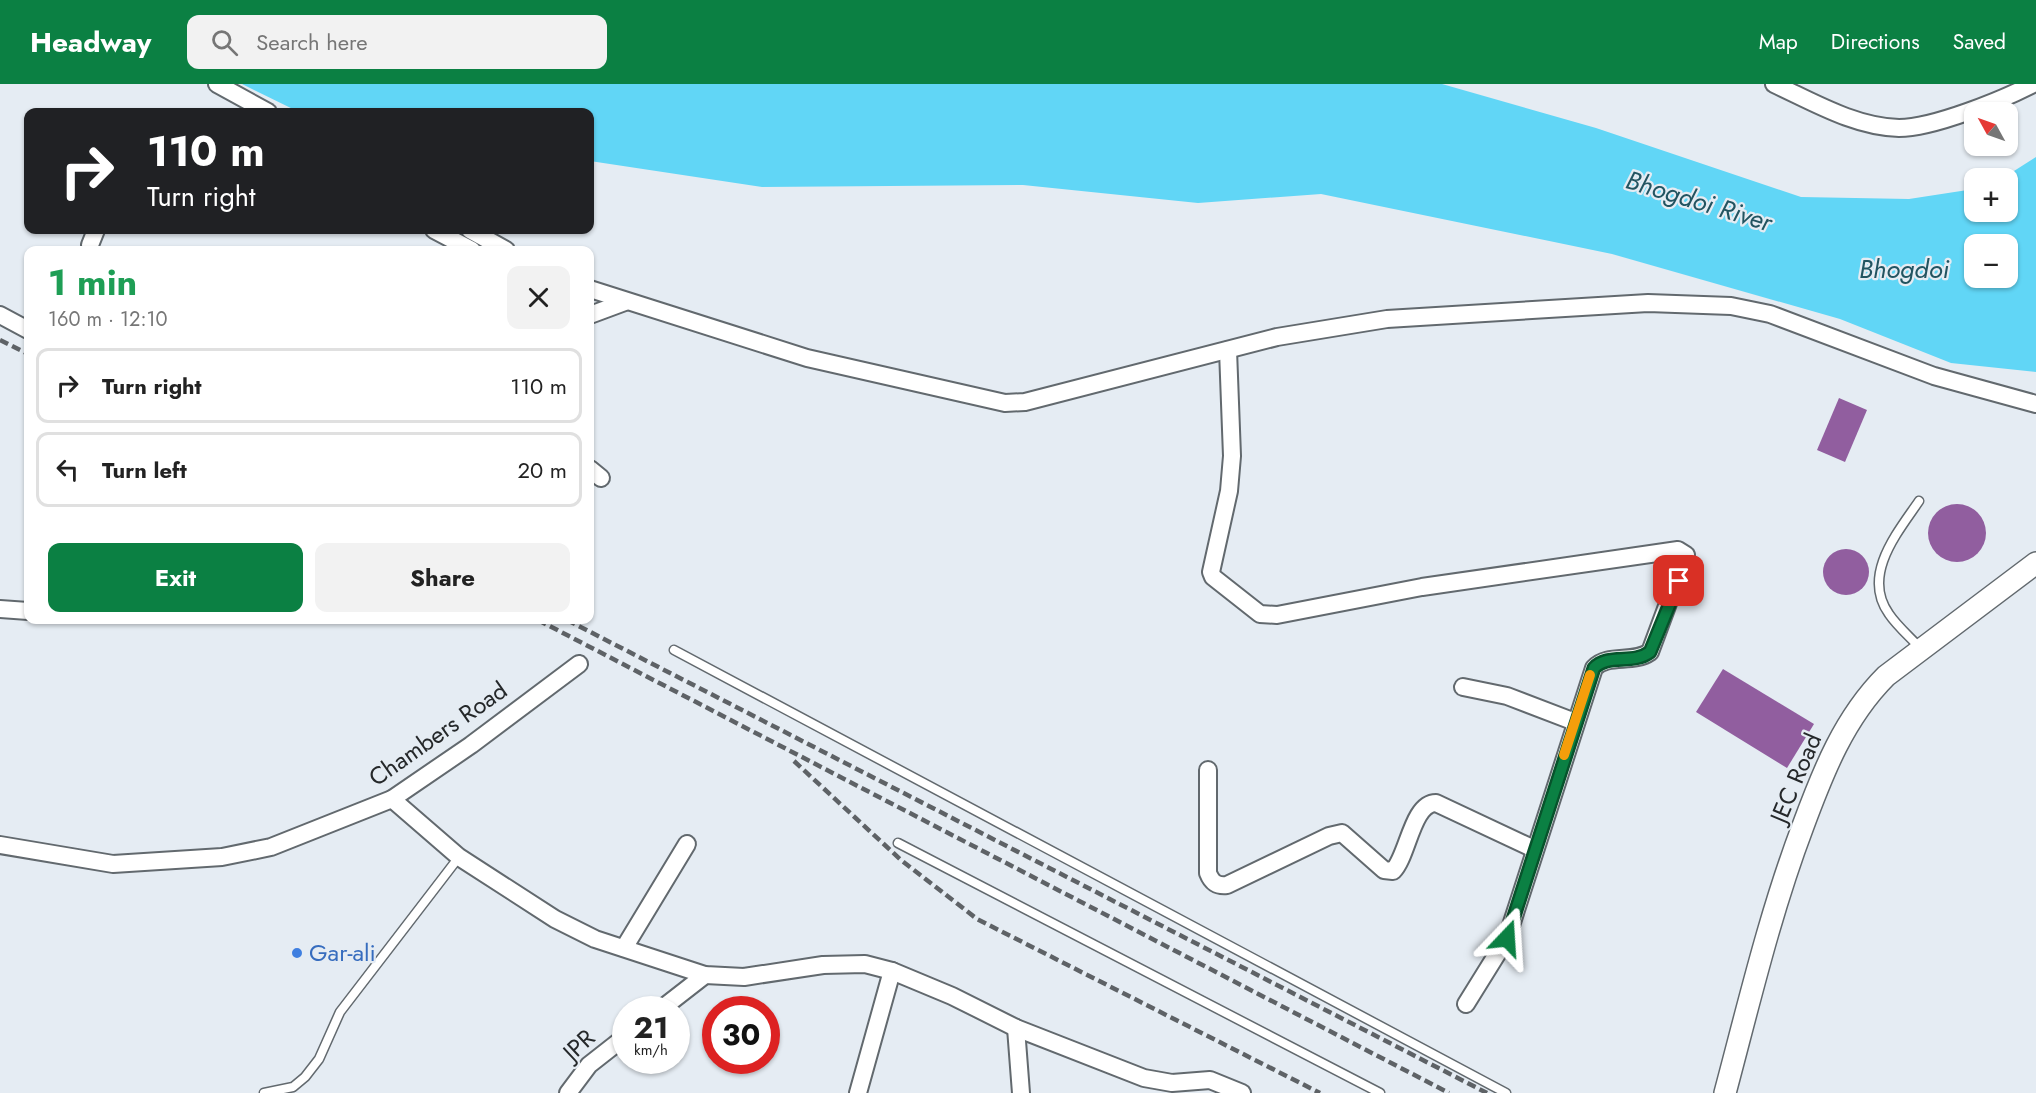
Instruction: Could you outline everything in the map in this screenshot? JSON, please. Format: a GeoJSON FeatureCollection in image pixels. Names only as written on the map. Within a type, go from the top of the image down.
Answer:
{"type":"FeatureCollection","features":[{"type":"Feature","properties":{"kind":"street"},"geometry":{"type":"LineString","coordinates":[[217,84],[261,108]]}},
{"type":"Feature","properties":{"kind":"street"},"geometry":{"type":"LineString","coordinates":[[1774,84],[1859,121],[1901,128],[1929,123],[2033,84]]}},
{"type":"Feature","properties":{"kind":"street"},"geometry":{"type":"LineString","coordinates":[[442,234],[464,246]]}},
{"type":"Feature","properties":{"kind":"street"},"geometry":{"type":"LineString","coordinates":[[477,234],[499,246]]}},
{"type":"Feature","properties":{"kind":"street"},"geometry":{"type":"LineString","coordinates":[[594,290],[807,358],[1005,403],[1025,402],[1277,338],[1386,320],[1648,303],[1697,303],[1731,306],[1770,314],[1934,376],[2036,404]]}},
{"type":"Feature","properties":{"kind":"street"},"geometry":{"type":"LineString","coordinates":[[594,314],[625,302]]}},
{"type":"Feature","properties":{"kind":"street"},"geometry":{"type":"LineString","coordinates":[[0,315],[24,328]]}},
{"type":"Feature","properties":{"kind":"street"},"geometry":{"type":"LineString","coordinates":[[1228,350],[1232,456],[1229,491],[1211,572],[1214,577],[1260,614],[1277,615],[1506,573],[1678,550],[1686,555],[1650,652],[1634,660],[1604,660],[1598,663],[1590,676],[1507,938],[1466,1004]]}},
{"type":"Feature","properties":{"kind":"street","name":"JEC Road"},"geometry":{"type":"LineString","coordinates":[[1725,1093],[1776,897],[1835,745],[1870,693],[1921,648],[2036,563]]}},
{"type":"Feature","properties":{"kind":"street"},"geometry":{"type":"LineString","coordinates":[[0,609],[24,611]]}},
{"type":"Feature","properties":{"kind":"street","name":"Chambers Road"},"geometry":{"type":"LineString","coordinates":[[0,844],[113,864],[222,857],[272,847],[392,799],[471,745],[579,664]]}},
{"type":"Feature","properties":{"kind":"street"},"geometry":{"type":"LineString","coordinates":[[1462,687],[1507,696],[1575,722]]}},
{"type":"Feature","properties":{"kind":"street"},"geometry":{"type":"LineString","coordinates":[[1208,770],[1208,873],[1211,880],[1220,886],[1227,885],[1329,836],[1342,833],[1384,870],[1393,872],[1421,810],[1430,803],[1436,803],[1534,849]]}},
{"type":"Feature","properties":{"kind":"street"},"geometry":{"type":"LineString","coordinates":[[392,799],[459,858],[563,923],[624,948],[705,975],[744,976],[842,963],[865,964],[892,971],[952,996],[1016,1028],[1144,1078],[1172,1083],[1210,1080],[1242,1093]]}},
{"type":"Feature","properties":{"kind":"street"},"geometry":{"type":"LineString","coordinates":[[624,948],[687,844]]}},
{"type":"Feature","properties":{"kind":"street"},"geometry":{"type":"LineString","coordinates":[[858,1093],[892,971]]}},
{"type":"Feature","properties":{"kind":"street"},"geometry":{"type":"LineString","coordinates":[[678,996],[705,975]]}},
{"type":"Feature","properties":{"kind":"street"},"geometry":{"type":"LineString","coordinates":[[1016,1028],[1021,1093]]}},
{"type":"Feature","properties":{"kind":"street","name":"JPR"},"geometry":{"type":"LineString","coordinates":[[568,1093],[589,1065],[612,1047]]}},
{"type":"Feature","properties":{"kind":"lane"},"geometry":{"type":"LineString","coordinates":[[1919,501],[1886,548],[1880,587],[1883,603],[1889,614],[1921,648]]}},
{"type":"Feature","properties":{"kind":"lane"},"geometry":{"type":"LineString","coordinates":[[674,650],[1506,1093]]}},
{"type":"Feature","properties":{"kind":"lane"},"geometry":{"type":"LineString","coordinates":[[897,843],[1380,1093]]}},
{"type":"Feature","properties":{"kind":"lane"},"geometry":{"type":"LineString","coordinates":[[264,1093],[293,1087],[305,1077],[319,1059],[340,1012],[459,858]]}},
{"type":"Feature","properties":{"kind":"water","name":"Bhogdoi"},"geometry":{"type":"Polygon","coordinates":[[[242,84],[1442,84],[1596,128],[1801,197],[1909,199],[1964,191],[1964,222],[2018,222],[2018,168],[2036,157],[2036,372],[1951,363],[1840,319],[1612,254],[1321,194],[1198,203],[1023,185],[762,187],[594,162],[594,108],[291,108],[242,84]]]}},
{"type":"Feature","properties":{"kind":"building"},"geometry":{"type":"Polygon","coordinates":[[[1839,398],[1867,410],[1845,462],[1817,450],[1839,398]]]}},
{"type":"Feature","properties":{"kind":"building"},"geometry":{"type":"Polygon","coordinates":[[[1957,504],[1968,506],[1981,517],[1986,533],[1984,544],[1973,557],[1957,562],[1946,560],[1933,549],[1928,533],[1930,522],[1941,509],[1957,504]]]}},
{"type":"Feature","properties":{"kind":"building"},"geometry":{"type":"Polygon","coordinates":[[[1846,549],[1862,556],[1869,572],[1862,588],[1846,595],[1830,588],[1823,572],[1830,556],[1846,549]]]}},
{"type":"Feature","properties":{"kind":"building"},"geometry":{"type":"Polygon","coordinates":[[[1723,669],[1814,724],[1787,768],[1696,712],[1723,669]]]}},
{"type":"Feature","properties":{"kind":"railway"},"geometry":{"type":"LineString","coordinates":[[0,340],[24,352]]}},
{"type":"Feature","properties":{"kind":"railway"},"geometry":{"type":"LineString","coordinates":[[546,624],[1449,1093]]}},
{"type":"Feature","properties":{"kind":"railway"},"geometry":{"type":"LineString","coordinates":[[575,624],[1487,1093]]}},
{"type":"Feature","properties":{"kind":"railway"},"geometry":{"type":"LineString","coordinates":[[794,761],[901,860],[977,919],[1320,1093]]}},
{"type":"Feature","properties":{"kind":"slow traffic"},"geometry":{"type":"LineString","coordinates":[[1564,755],[1590,675]]}},
{"type":"Feature","properties":{"kind":"place","name":"Gar-ali"},"geometry":{"type":"Point","coordinates":[297,953]}},
{"type":"Feature","properties":{"kind":"route"},"geometry":{"type":"LineString","coordinates":[[1507,938],[1590,676],[1598,663],[1604,660],[1634,660],[1650,652],[1679,581]]}},
{"type":"Feature","properties":{"kind":"water label","name":"Bhogdoi River"},"geometry":{"type":"Point","coordinates":[1699,201]}}]}
